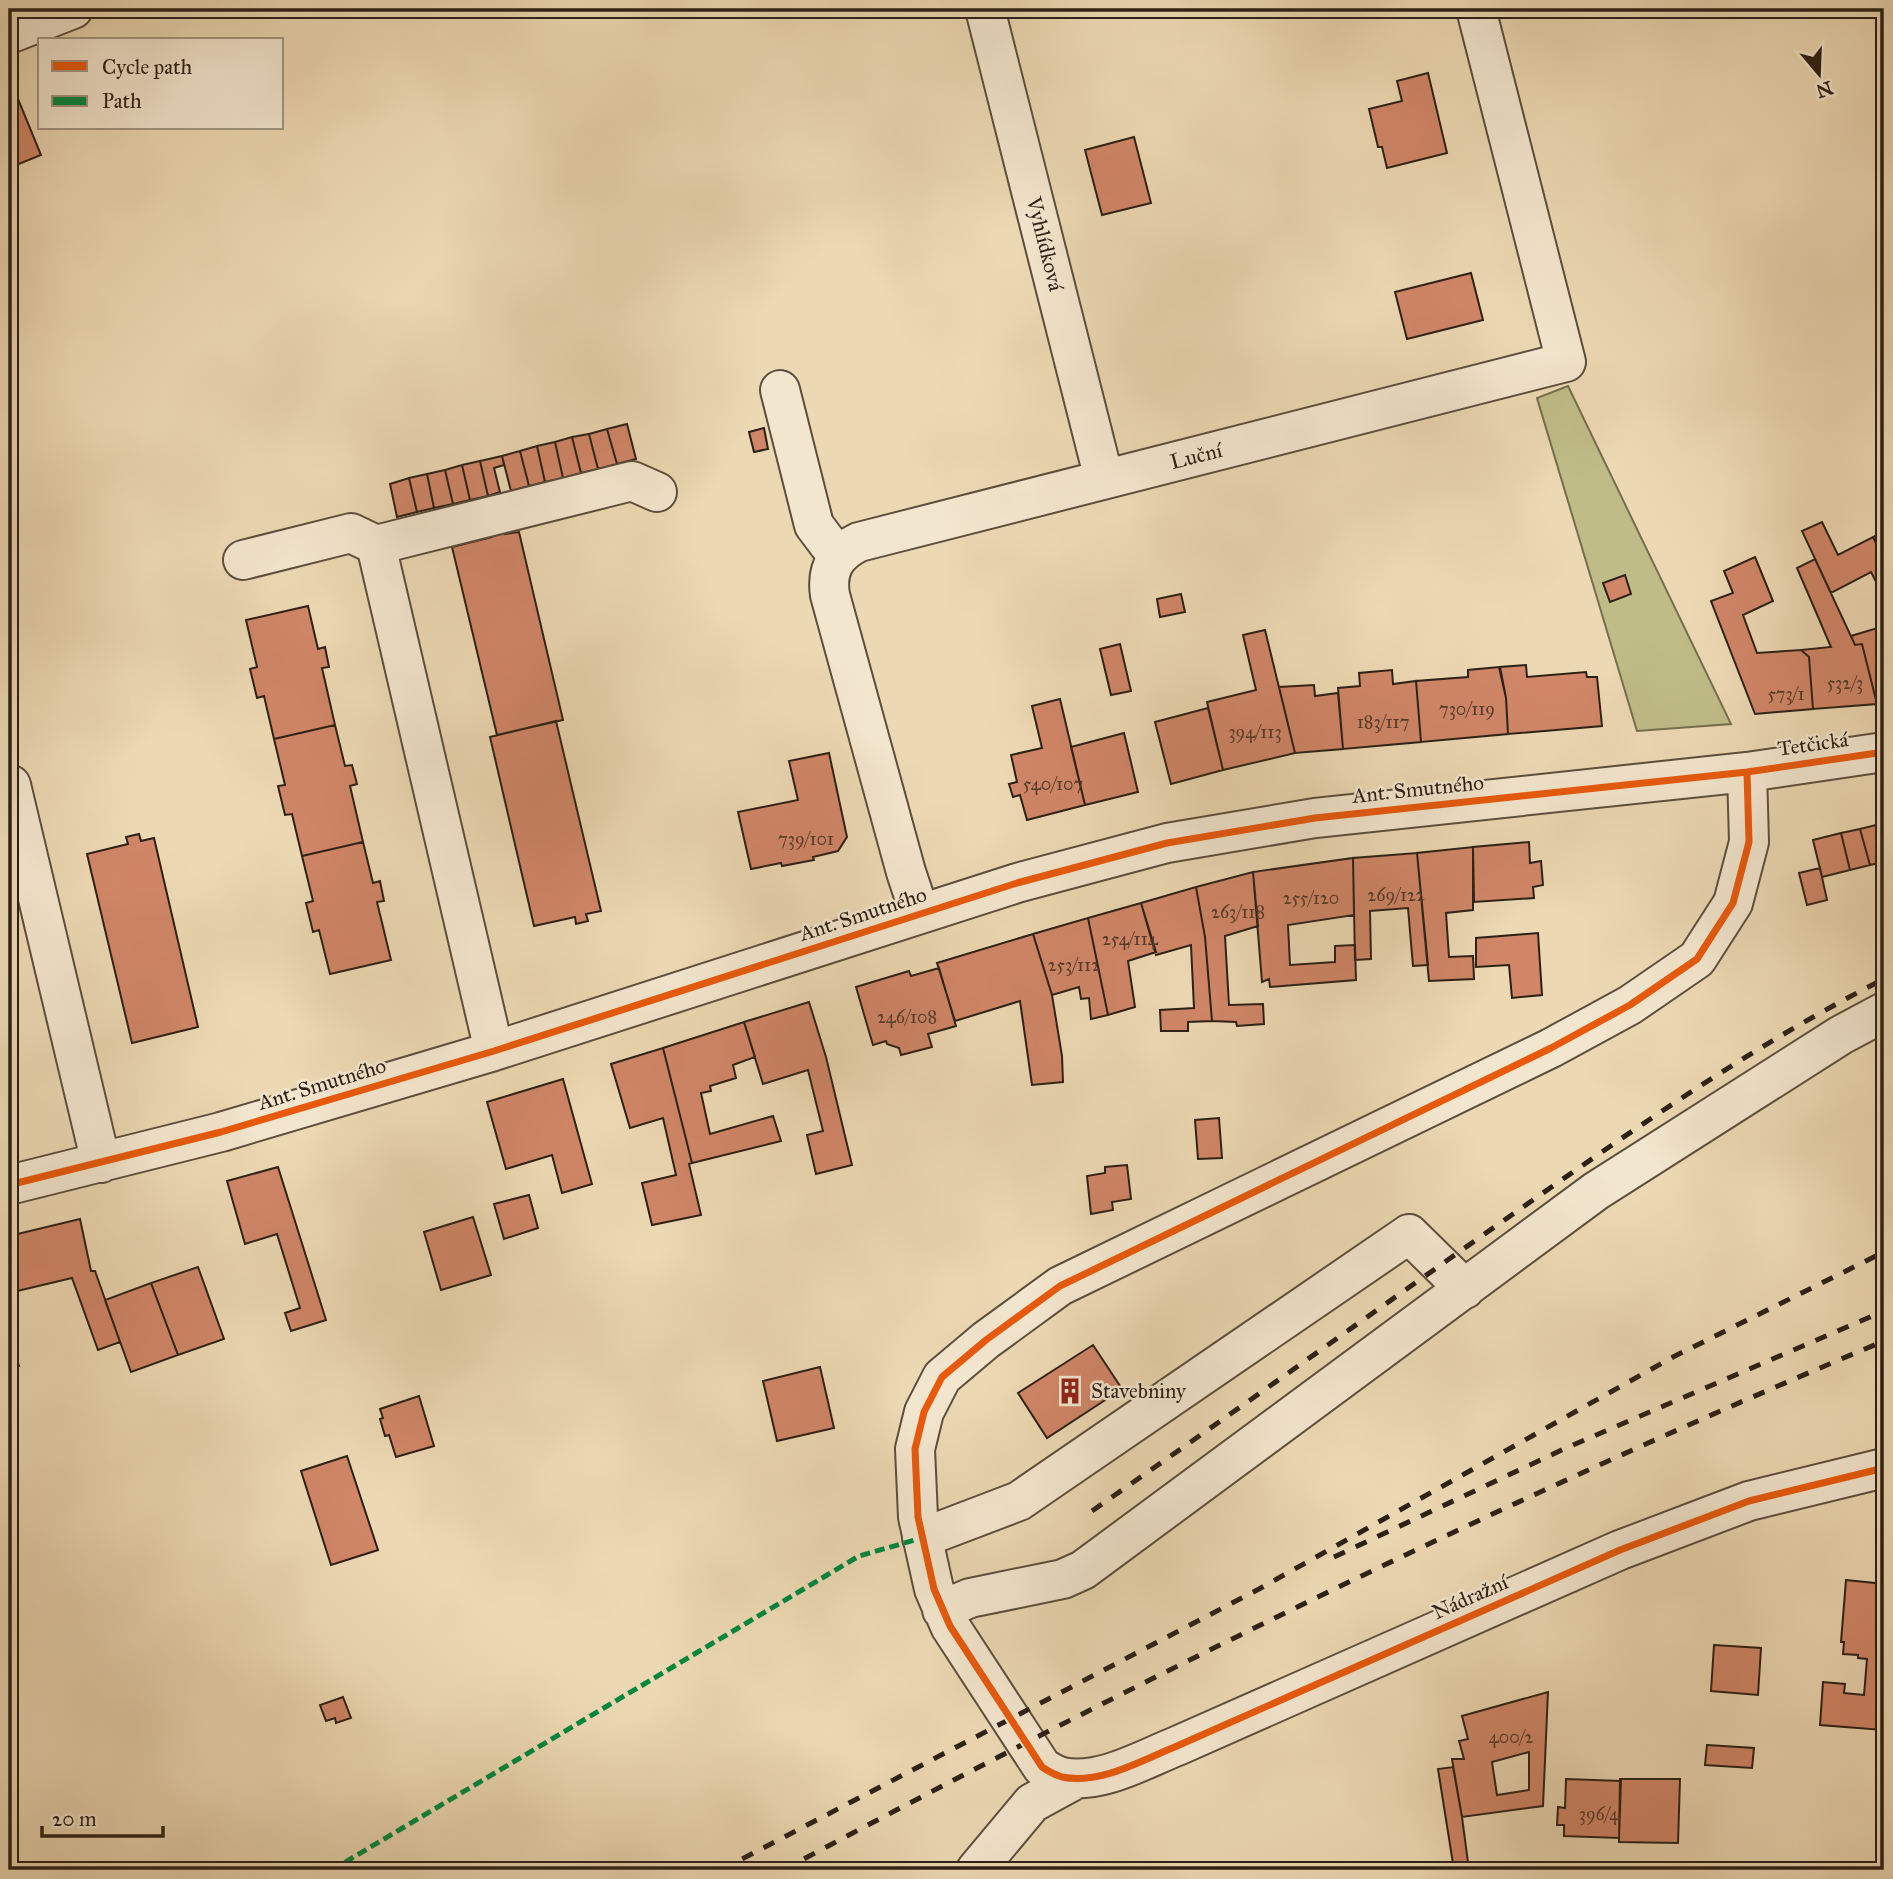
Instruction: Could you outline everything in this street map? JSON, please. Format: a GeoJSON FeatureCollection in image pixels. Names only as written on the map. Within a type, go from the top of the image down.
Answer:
{"type":"FeatureCollection","features":[{"type":"Feature","properties":{"kind":"street"},"geometry":{"type":"LineString","coordinates":[[9,34],[73,9]]}},
{"type":"Feature","properties":{"kind":"street","name":"Vyhlídková"},"geometry":{"type":"LineString","coordinates":[[985,9],[1104,479]]}},
{"type":"Feature","properties":{"kind":"street","name":"Luční"},"geometry":{"type":"LineString","coordinates":[[838,557],[859,542],[1566,362],[1476,9]]}},
{"type":"Feature","properties":{"kind":"street"},"geometry":{"type":"LineString","coordinates":[[780,390],[814,525],[838,557],[829,570],[830,594],[906,872],[920,914]]}},
{"type":"Feature","properties":{"kind":"street"},"geometry":{"type":"LineString","coordinates":[[243,560],[351,533],[376,545],[632,481],[657,492]]}},
{"type":"Feature","properties":{"kind":"street"},"geometry":{"type":"LineString","coordinates":[[376,545],[494,1051]]}},
{"type":"Feature","properties":{"kind":"street","name":"Tetčická"},"geometry":{"type":"LineString","coordinates":[[1747,772],[1884,752]]}},
{"type":"Feature","properties":{"kind":"street"},"geometry":{"type":"LineString","coordinates":[[1076,1779],[1059,1776],[1042,1767],[950,1626],[934,1589],[915,1491],[915,1449],[924,1412],[942,1377],[986,1340],[1060,1286],[1551,1048],[1630,1005],[1697,959],[1733,903],[1740,879],[1749,842],[1747,772]]}},
{"type":"Feature","properties":{"kind":"street","name":"Ant. Smutného"},"geometry":{"type":"LineString","coordinates":[[9,1185],[221,1132],[494,1051],[1017,883],[1181,841],[1315,818],[1747,772]]}},
{"type":"Feature","properties":{"kind":"street"},"geometry":{"type":"LineString","coordinates":[[11,785],[101,1163]]}},
{"type":"Feature","properties":{"kind":"street"},"geometry":{"type":"LineString","coordinates":[[942,1610],[970,1598],[1052,1582],[1083,1570],[1596,1191],[1841,1035],[1884,1012]]}},
{"type":"Feature","properties":{"kind":"street"},"geometry":{"type":"LineString","coordinates":[[922,1538],[1019,1501],[1409,1234],[1465,1289]]}},
{"type":"Feature","properties":{"kind":"street","name":"Nádražní"},"geometry":{"type":"LineString","coordinates":[[1076,1779],[1103,1775],[1177,1746],[1689,1522],[1749,1501],[1884,1468]]}},
{"type":"Feature","properties":{"kind":"street"},"geometry":{"type":"LineString","coordinates":[[976,1870],[1032,1803],[1076,1779]]}},
{"type":"Feature","properties":{"kind":"shaded area"},"geometry":{"type":"Polygon","coordinates":[[[1568,386],[1731,724],[1637,731],[1537,398],[1568,386]]]}},
{"type":"Feature","properties":{"kind":"building"},"geometry":{"type":"Polygon","coordinates":[[[1428,73],[1447,153],[1387,168],[1382,147],[1378,147],[1369,109],[1402,101],[1397,81],[1428,73]]]}},
{"type":"Feature","properties":{"kind":"building"},"geometry":{"type":"Polygon","coordinates":[[[18,99],[41,155],[9,168],[9,103],[18,99]]]}},
{"type":"Feature","properties":{"kind":"building"},"geometry":{"type":"Polygon","coordinates":[[[1134,137],[1151,203],[1102,215],[1085,150],[1134,137]]]}},
{"type":"Feature","properties":{"kind":"building"},"geometry":{"type":"Polygon","coordinates":[[[1471,273],[1483,320],[1407,339],[1395,292],[1471,273]]]}},
{"type":"Feature","properties":{"kind":"building"},"geometry":{"type":"Polygon","coordinates":[[[627,424],[636,459],[617,464],[607,429],[627,424]]]}},
{"type":"Feature","properties":{"kind":"building"},"geometry":{"type":"Polygon","coordinates":[[[764,428],[768,449],[754,452],[749,432],[764,428]]]}},
{"type":"Feature","properties":{"kind":"building"},"geometry":{"type":"Polygon","coordinates":[[[607,429],[617,464],[598,469],[589,434],[607,429]]]}},
{"type":"Feature","properties":{"kind":"building"},"geometry":{"type":"Polygon","coordinates":[[[589,434],[598,469],[581,473],[572,437],[589,434]]]}},
{"type":"Feature","properties":{"kind":"building"},"geometry":{"type":"Polygon","coordinates":[[[572,437],[581,473],[563,478],[555,442],[572,437]]]}},
{"type":"Feature","properties":{"kind":"building"},"geometry":{"type":"Polygon","coordinates":[[[555,442],[563,478],[545,482],[537,446],[555,442]]]}},
{"type":"Feature","properties":{"kind":"building"},"geometry":{"type":"Polygon","coordinates":[[[537,446],[545,482],[529,486],[520,451],[537,446]]]}},
{"type":"Feature","properties":{"kind":"building"},"geometry":{"type":"Polygon","coordinates":[[[520,451],[529,486],[511,491],[502,456],[520,451]]]}},
{"type":"Feature","properties":{"kind":"building"},"geometry":{"type":"Polygon","coordinates":[[[502,456],[504,465],[494,468],[500,492],[488,496],[480,461],[502,456]]]}},
{"type":"Feature","properties":{"kind":"building"},"geometry":{"type":"Polygon","coordinates":[[[480,461],[488,496],[470,500],[462,465],[480,461]]]}},
{"type":"Feature","properties":{"kind":"building"},"geometry":{"type":"Polygon","coordinates":[[[462,465],[470,500],[453,504],[445,470],[462,465]]]}},
{"type":"Feature","properties":{"kind":"building"},"geometry":{"type":"Polygon","coordinates":[[[445,470],[453,504],[434,508],[427,474],[445,470]]]}},
{"type":"Feature","properties":{"kind":"building"},"geometry":{"type":"Polygon","coordinates":[[[427,474],[434,508],[417,512],[409,478],[427,474]]]}},
{"type":"Feature","properties":{"kind":"building"},"geometry":{"type":"Polygon","coordinates":[[[409,478],[417,512],[397,517],[390,484],[409,478]]]}},
{"type":"Feature","properties":{"kind":"building"},"geometry":{"type":"Polygon","coordinates":[[[1822,522],[1838,555],[1873,537],[1884,559],[1884,597],[1871,572],[1831,593],[1802,531],[1822,522]]]}},
{"type":"Feature","properties":{"kind":"building"},"geometry":{"type":"Polygon","coordinates":[[[504,528],[505,534],[519,532],[563,720],[497,735],[452,547],[492,537],[491,531],[504,528]]]}},
{"type":"Feature","properties":{"kind":"building"},"geometry":{"type":"Polygon","coordinates":[[[1884,532],[1884,559],[1873,537],[1884,532]]]}},
{"type":"Feature","properties":{"kind":"building"},"geometry":{"type":"Polygon","coordinates":[[[1755,557],[1773,601],[1743,615],[1757,653],[1801,650],[1809,657],[1813,709],[1755,714],[1711,601],[1733,593],[1724,571],[1755,557]]]}},
{"type":"Feature","properties":{"kind":"building"},"geometry":{"type":"Polygon","coordinates":[[[1815,559],[1855,645],[1862,644],[1877,704],[1813,709],[1809,657],[1801,650],[1831,647],[1797,568],[1815,559]]]}},
{"type":"Feature","properties":{"kind":"building"},"geometry":{"type":"Polygon","coordinates":[[[1625,575],[1631,594],[1610,602],[1603,583],[1625,575]]]}},
{"type":"Feature","properties":{"kind":"building"},"geometry":{"type":"Polygon","coordinates":[[[1181,594],[1185,612],[1160,617],[1157,599],[1181,594]]]}},
{"type":"Feature","properties":{"kind":"building"},"geometry":{"type":"Polygon","coordinates":[[[308,606],[318,649],[325,647],[329,667],[322,668],[335,725],[274,739],[264,696],[257,698],[250,669],[257,667],[246,620],[308,606]]]}},
{"type":"Feature","properties":{"kind":"building"},"geometry":{"type":"Polygon","coordinates":[[[1884,626],[1884,702],[1877,704],[1862,644],[1855,645],[1851,636],[1884,626]]]}},
{"type":"Feature","properties":{"kind":"building"},"geometry":{"type":"Polygon","coordinates":[[[1265,630],[1295,753],[1223,770],[1207,702],[1256,690],[1243,635],[1265,630]]]}},
{"type":"Feature","properties":{"kind":"building"},"geometry":{"type":"Polygon","coordinates":[[[1120,644],[1131,691],[1111,695],[1100,649],[1120,644]]]}},
{"type":"Feature","properties":{"kind":"building"},"geometry":{"type":"Polygon","coordinates":[[[1526,665],[1527,677],[1586,672],[1587,677],[1597,677],[1602,726],[1508,734],[1506,698],[1500,667],[1526,665]]]}},
{"type":"Feature","properties":{"kind":"building"},"geometry":{"type":"Polygon","coordinates":[[[1499,667],[1506,698],[1508,734],[1421,742],[1416,681],[1468,677],[1468,670],[1499,667]]]}},
{"type":"Feature","properties":{"kind":"building"},"geometry":{"type":"Polygon","coordinates":[[[1392,670],[1393,684],[1416,681],[1421,742],[1343,749],[1338,688],[1360,686],[1359,673],[1392,670]]]}},
{"type":"Feature","properties":{"kind":"building"},"geometry":{"type":"Polygon","coordinates":[[[1314,685],[1315,696],[1338,693],[1343,749],[1295,753],[1279,687],[1314,685]]]}},
{"type":"Feature","properties":{"kind":"building"},"geometry":{"type":"Polygon","coordinates":[[[1060,699],[1085,805],[1027,820],[1020,795],[1013,797],[1009,784],[1017,782],[1011,755],[1042,748],[1032,706],[1060,699]]]}},
{"type":"Feature","properties":{"kind":"building"},"geometry":{"type":"Polygon","coordinates":[[[1208,708],[1223,770],[1171,784],[1155,722],[1208,708]]]}},
{"type":"Feature","properties":{"kind":"building"},"geometry":{"type":"Polygon","coordinates":[[[556,721],[601,911],[586,914],[588,921],[576,924],[575,917],[534,926],[490,737],[556,721]]]}},
{"type":"Feature","properties":{"kind":"building"},"geometry":{"type":"Polygon","coordinates":[[[335,725],[345,766],[352,765],[357,784],[350,786],[363,842],[302,856],[292,814],[285,815],[278,786],[285,785],[274,739],[335,725]]]}},
{"type":"Feature","properties":{"kind":"building"},"geometry":{"type":"Polygon","coordinates":[[[1124,733],[1138,792],[1085,805],[1071,747],[1124,733]]]}},
{"type":"Feature","properties":{"kind":"building"},"geometry":{"type":"Polygon","coordinates":[[[829,753],[847,837],[838,851],[813,857],[814,860],[751,869],[738,812],[798,800],[789,761],[829,753]]]}},
{"type":"Feature","properties":{"kind":"building"},"geometry":{"type":"Polygon","coordinates":[[[1884,823],[1884,862],[1870,865],[1860,829],[1884,823]]]}},
{"type":"Feature","properties":{"kind":"building"},"geometry":{"type":"Polygon","coordinates":[[[1860,829],[1870,865],[1850,870],[1841,833],[1860,829]]]}},
{"type":"Feature","properties":{"kind":"building"},"geometry":{"type":"Polygon","coordinates":[[[1841,833],[1850,870],[1822,877],[1813,840],[1841,833]]]}},
{"type":"Feature","properties":{"kind":"building"},"geometry":{"type":"Polygon","coordinates":[[[139,834],[141,841],[154,838],[198,1027],[132,1043],[87,854],[128,844],[126,837],[139,834]]]}},
{"type":"Feature","properties":{"kind":"building"},"geometry":{"type":"Polygon","coordinates":[[[363,842],[373,883],[380,881],[384,901],[377,902],[391,960],[330,974],[319,930],[313,932],[306,903],[313,901],[302,856],[363,842]]]}},
{"type":"Feature","properties":{"kind":"building"},"geometry":{"type":"Polygon","coordinates":[[[1529,842],[1530,863],[1541,861],[1543,885],[1533,887],[1534,898],[1474,902],[1473,847],[1529,842]]]}},
{"type":"Feature","properties":{"kind":"building"},"geometry":{"type":"Polygon","coordinates":[[[1473,847],[1473,910],[1446,913],[1449,957],[1473,956],[1474,979],[1429,981],[1417,853],[1473,847]]]}},
{"type":"Feature","properties":{"kind":"building"},"geometry":{"type":"Polygon","coordinates":[[[1417,853],[1428,965],[1413,966],[1408,908],[1370,911],[1371,959],[1355,960],[1353,858],[1417,853]]]}},
{"type":"Feature","properties":{"kind":"building"},"geometry":{"type":"Polygon","coordinates":[[[1353,858],[1354,915],[1288,925],[1290,965],[1335,962],[1335,946],[1355,945],[1356,980],[1270,987],[1269,979],[1262,982],[1253,872],[1353,858]]]}},
{"type":"Feature","properties":{"kind":"building"},"geometry":{"type":"Polygon","coordinates":[[[1820,868],[1827,900],[1807,905],[1799,873],[1820,868]]]}},
{"type":"Feature","properties":{"kind":"building"},"geometry":{"type":"Polygon","coordinates":[[[1253,872],[1258,926],[1225,936],[1229,1005],[1263,1004],[1264,1024],[1237,1026],[1236,1022],[1212,1021],[1205,937],[1196,887],[1253,872]]]}},
{"type":"Feature","properties":{"kind":"building"},"geometry":{"type":"Polygon","coordinates":[[[1196,887],[1205,937],[1212,1021],[1188,1022],[1188,1031],[1161,1031],[1160,1010],[1194,1008],[1191,945],[1156,955],[1141,903],[1196,887]]]}},
{"type":"Feature","properties":{"kind":"building"},"geometry":{"type":"Polygon","coordinates":[[[1141,903],[1156,952],[1128,961],[1135,1007],[1108,1015],[1088,918],[1141,903]]]}},
{"type":"Feature","properties":{"kind":"building"},"geometry":{"type":"Polygon","coordinates":[[[1088,918],[1108,1015],[1091,1019],[1089,998],[1081,999],[1079,987],[1052,995],[1033,934],[1088,918]]]}},
{"type":"Feature","properties":{"kind":"building"},"geometry":{"type":"Polygon","coordinates":[[[1538,933],[1542,995],[1512,998],[1509,965],[1476,967],[1476,938],[1538,933]]]}},
{"type":"Feature","properties":{"kind":"building"},"geometry":{"type":"Polygon","coordinates":[[[1033,934],[1052,995],[1062,1056],[1063,1082],[1032,1085],[1020,1001],[955,1021],[937,963],[1033,934]]]}},
{"type":"Feature","properties":{"kind":"building"},"geometry":{"type":"Polygon","coordinates":[[[939,968],[956,1026],[928,1034],[932,1047],[901,1055],[899,1048],[887,1044],[886,1041],[873,1045],[856,987],[909,971],[911,976],[939,968]]]}},
{"type":"Feature","properties":{"kind":"building"},"geometry":{"type":"Polygon","coordinates":[[[809,1002],[826,1057],[852,1165],[816,1174],[807,1135],[823,1131],[808,1070],[763,1084],[744,1022],[809,1002]]]}},
{"type":"Feature","properties":{"kind":"building"},"geometry":{"type":"Polygon","coordinates":[[[744,1022],[755,1057],[733,1065],[736,1078],[710,1086],[711,1091],[701,1093],[710,1134],[773,1116],[781,1141],[692,1163],[663,1048],[744,1022]]]}},
{"type":"Feature","properties":{"kind":"building"},"geometry":{"type":"Polygon","coordinates":[[[663,1048],[692,1163],[689,1164],[701,1215],[652,1225],[642,1183],[676,1175],[663,1118],[630,1128],[611,1064],[663,1048]]]}},
{"type":"Feature","properties":{"kind":"building"},"geometry":{"type":"Polygon","coordinates":[[[563,1079],[592,1184],[562,1193],[552,1155],[506,1169],[487,1102],[563,1079]]]}},
{"type":"Feature","properties":{"kind":"building"},"geometry":{"type":"Polygon","coordinates":[[[1219,1118],[1222,1158],[1198,1159],[1195,1120],[1219,1118]]]}},
{"type":"Feature","properties":{"kind":"building"},"geometry":{"type":"Polygon","coordinates":[[[1127,1165],[1131,1199],[1112,1202],[1113,1210],[1091,1214],[1087,1176],[1105,1173],[1105,1167],[1127,1165]]]}},
{"type":"Feature","properties":{"kind":"building"},"geometry":{"type":"Polygon","coordinates":[[[278,1167],[326,1320],[291,1331],[285,1313],[300,1308],[277,1234],[245,1244],[227,1181],[278,1167]]]}},
{"type":"Feature","properties":{"kind":"building"},"geometry":{"type":"Polygon","coordinates":[[[529,1195],[538,1228],[504,1239],[494,1204],[529,1195]]]}},
{"type":"Feature","properties":{"kind":"building"},"geometry":{"type":"Polygon","coordinates":[[[473,1217],[491,1275],[441,1290],[424,1232],[473,1217]]]}},
{"type":"Feature","properties":{"kind":"building"},"geometry":{"type":"Polygon","coordinates":[[[80,1219],[91,1271],[95,1271],[120,1342],[98,1350],[72,1278],[9,1293],[9,1236],[80,1219]]]}},
{"type":"Feature","properties":{"kind":"building"},"geometry":{"type":"Polygon","coordinates":[[[198,1267],[224,1339],[178,1355],[151,1283],[198,1267]]]}},
{"type":"Feature","properties":{"kind":"building"},"geometry":{"type":"Polygon","coordinates":[[[151,1283],[178,1355],[131,1372],[105,1300],[151,1283]]]}},
{"type":"Feature","properties":{"kind":"building"},"geometry":{"type":"Polygon","coordinates":[[[9,1336],[19,1366],[9,1370],[9,1336]]]}},
{"type":"Feature","properties":{"kind":"building","name":"Stavebniny"},"geometry":{"type":"Polygon","coordinates":[[[1093,1345],[1122,1389],[1047,1438],[1018,1393],[1093,1345]]]}},
{"type":"Feature","properties":{"kind":"building"},"geometry":{"type":"Polygon","coordinates":[[[820,1367],[834,1428],[777,1441],[763,1381],[820,1367]]]}},
{"type":"Feature","properties":{"kind":"building"},"geometry":{"type":"Polygon","coordinates":[[[419,1396],[434,1446],[396,1457],[389,1435],[385,1436],[380,1409],[419,1396]]]}},
{"type":"Feature","properties":{"kind":"building"},"geometry":{"type":"Polygon","coordinates":[[[347,1456],[378,1550],[331,1565],[301,1471],[347,1456]]]}},
{"type":"Feature","properties":{"kind":"building"},"geometry":{"type":"Polygon","coordinates":[[[1846,1580],[1884,1584],[1883,1730],[1820,1725],[1823,1682],[1845,1684],[1844,1693],[1864,1695],[1867,1659],[1843,1654],[1844,1642],[1841,1642],[1846,1580]]]}},
{"type":"Feature","properties":{"kind":"building"},"geometry":{"type":"Polygon","coordinates":[[[1714,1645],[1761,1648],[1758,1695],[1711,1691],[1714,1645]]]}},
{"type":"Feature","properties":{"kind":"building"},"geometry":{"type":"Polygon","coordinates":[[[1548,1692],[1543,1806],[1462,1817],[1452,1759],[1464,1759],[1459,1741],[1468,1739],[1462,1716],[1548,1692]],[[1529,1752],[1492,1762],[1497,1795],[1529,1790],[1529,1752]]]}},
{"type":"Feature","properties":{"kind":"building"},"geometry":{"type":"Polygon","coordinates":[[[343,1697],[351,1718],[336,1723],[335,1718],[326,1721],[320,1705],[343,1697]]]}},
{"type":"Feature","properties":{"kind":"building"},"geometry":{"type":"Polygon","coordinates":[[[1707,1745],[1754,1748],[1752,1768],[1705,1765],[1707,1745]]]}},
{"type":"Feature","properties":{"kind":"building"},"geometry":{"type":"Polygon","coordinates":[[[1453,1767],[1469,1870],[1454,1870],[1438,1769],[1453,1767]]]}},
{"type":"Feature","properties":{"kind":"building"},"geometry":{"type":"Polygon","coordinates":[[[1566,1779],[1621,1781],[1619,1838],[1564,1836],[1564,1825],[1557,1825],[1558,1807],[1565,1808],[1566,1779]]]}},
{"type":"Feature","properties":{"kind":"building"},"geometry":{"type":"Polygon","coordinates":[[[1620,1779],[1680,1779],[1678,1843],[1619,1842],[1620,1779]]]}},
{"type":"Feature","properties":{"kind":"railway"},"geometry":{"type":"LineString","coordinates":[[1092,1511],[1649,1120],[1741,1060],[1884,979]]}},
{"type":"Feature","properties":{"kind":"railway"},"geometry":{"type":"LineString","coordinates":[[721,1870],[1259,1589],[1673,1357],[1884,1252]]}},
{"type":"Feature","properties":{"kind":"railway"},"geometry":{"type":"LineString","coordinates":[[1334,1557],[1566,1448],[1884,1311]]}},
{"type":"Feature","properties":{"kind":"railway"},"geometry":{"type":"LineString","coordinates":[[783,1870],[1054,1728],[1328,1592],[1604,1463],[1884,1341]]}},
{"type":"Feature","properties":{"kind":"marked path"},"geometry":{"type":"LineString","coordinates":[[332,1870],[859,1556],[922,1538]]}},
{"type":"Feature","properties":{"kind":"cycle path"},"geometry":{"type":"LineString","coordinates":[[9,1185],[221,1132],[494,1051],[1017,883],[1167,843],[1315,818],[1747,772],[1884,752]]}},
{"type":"Feature","properties":{"kind":"cycle path"},"geometry":{"type":"LineString","coordinates":[[1747,772],[1749,842],[1733,903],[1697,959],[1630,1005],[1551,1048],[1060,1286],[986,1340],[942,1377],[924,1412],[915,1449],[918,1517],[934,1589],[950,1626],[1042,1767],[1059,1776],[1076,1779],[1091,1778],[1135,1764],[1620,1550],[1749,1501],[1884,1468]]}},
{"type":"Feature","properties":{"kind":"place","name":"Stavebniny"},"geometry":{"type":"Point","coordinates":[1070,1391]}}]}
